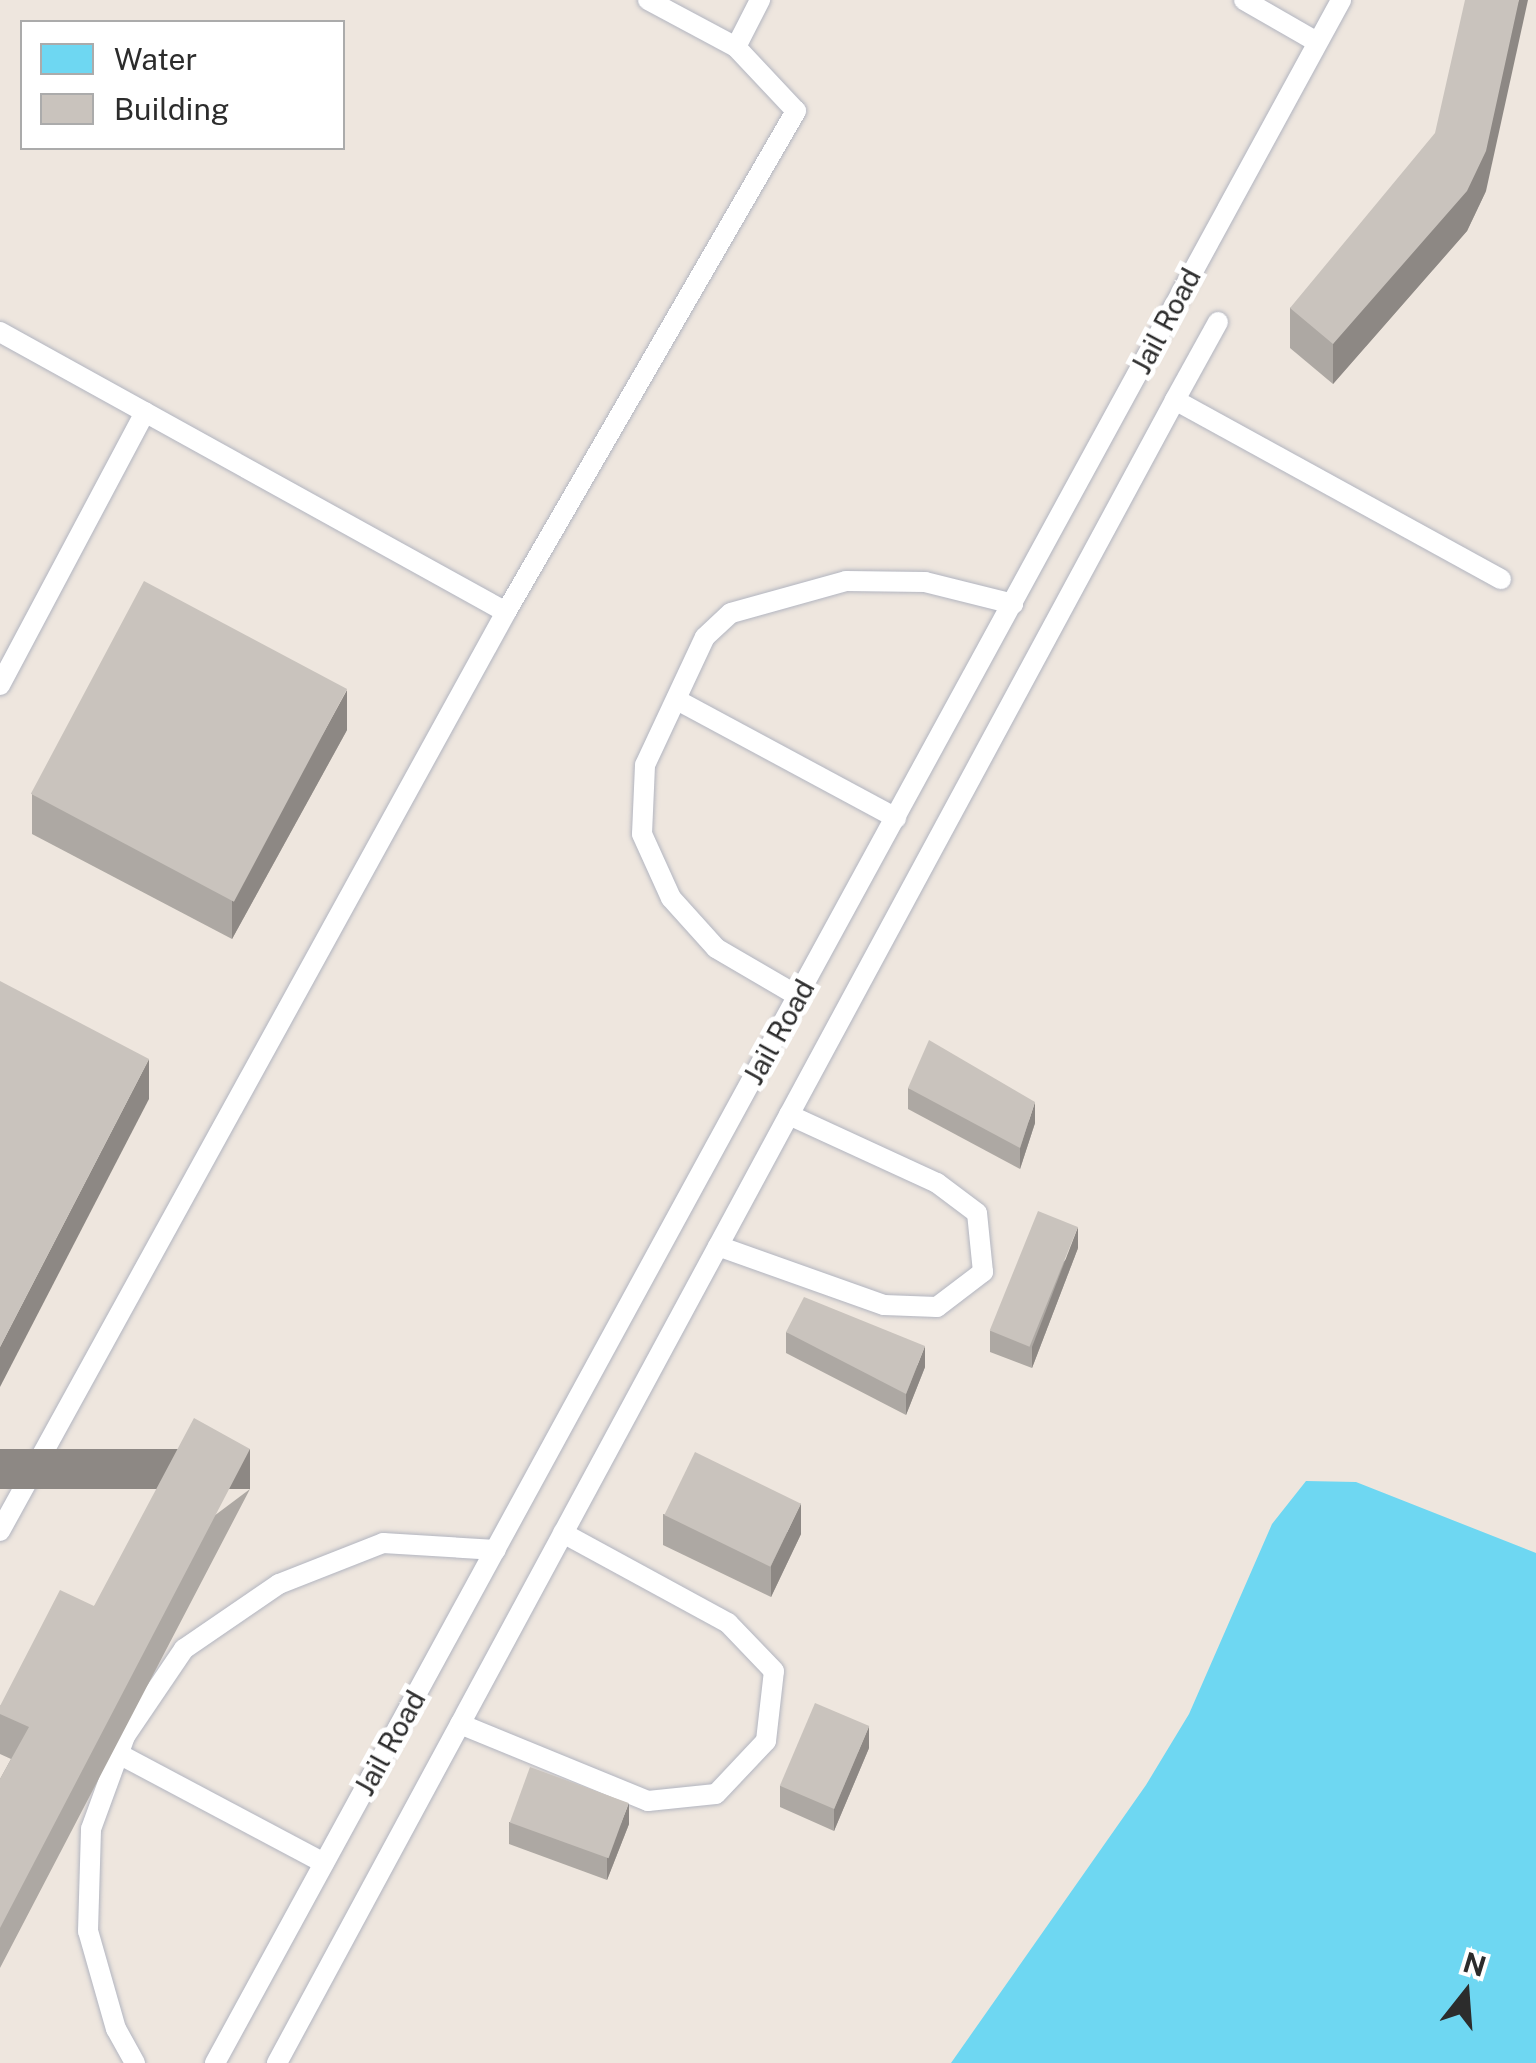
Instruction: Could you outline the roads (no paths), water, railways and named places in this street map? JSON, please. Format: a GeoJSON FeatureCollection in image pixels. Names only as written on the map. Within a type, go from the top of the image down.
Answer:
{"type":"FeatureCollection","features":[{"type":"Feature","properties":{"kind":"lane"},"geometry":{"type":"LineString","coordinates":[[0,1531],[506,612],[796,111],[736,47],[648,0]]}},
{"type":"Feature","properties":{"kind":"lane"},"geometry":{"type":"LineString","coordinates":[[736,47],[760,0]]}},
{"type":"Feature","properties":{"kind":"lane"},"geometry":{"type":"LineString","coordinates":[[1244,0],[1318,42]]}},
{"type":"Feature","properties":{"kind":"lane","name":"Jail Road"},"geometry":{"type":"LineString","coordinates":[[214,2063],[1341,0]]}},
{"type":"Feature","properties":{"kind":"lane"},"geometry":{"type":"LineString","coordinates":[[277,2063],[1218,322]]}},
{"type":"Feature","properties":{"kind":"lane"},"geometry":{"type":"LineString","coordinates":[[0,332],[506,612]]}},
{"type":"Feature","properties":{"kind":"lane"},"geometry":{"type":"LineString","coordinates":[[1175,400],[1502,579]]}},
{"type":"Feature","properties":{"kind":"lane"},"geometry":{"type":"LineString","coordinates":[[0,686],[145,412]]}},
{"type":"Feature","properties":{"kind":"lane"},"geometry":{"type":"LineString","coordinates":[[798,996],[716,948],[671,898],[642,834],[645,765],[705,637],[731,613],[846,580],[925,582],[1013,604]]}},
{"type":"Feature","properties":{"kind":"lane"},"geometry":{"type":"LineString","coordinates":[[678,700],[896,818]]}},
{"type":"Feature","properties":{"kind":"lane"},"geometry":{"type":"LineString","coordinates":[[718,1246],[884,1305],[937,1307],[983,1272],[978,1213],[937,1182],[789,1115]]}},
{"type":"Feature","properties":{"kind":"lane"},"geometry":{"type":"LineString","coordinates":[[460,1724],[648,1801],[716,1794],[766,1741],[774,1671],[751,1647],[728,1624],[563,1533]]}},
{"type":"Feature","properties":{"kind":"lane"},"geometry":{"type":"LineString","coordinates":[[135,2063],[116,2029],[88,1931],[91,1830],[118,1754],[184,1649],[280,1584],[383,1543],[496,1550]]}},
{"type":"Feature","properties":{"kind":"lane"},"geometry":{"type":"LineString","coordinates":[[118,1754],[324,1863]]}},
{"type":"Feature","properties":{"kind":"water"},"geometry":{"type":"Polygon","coordinates":[[[1306,1481],[1356,1482],[1536,1553],[1536,2063],[951,2063],[1146,1785],[1189,1714],[1272,1524],[1306,1481]]]}}]}
